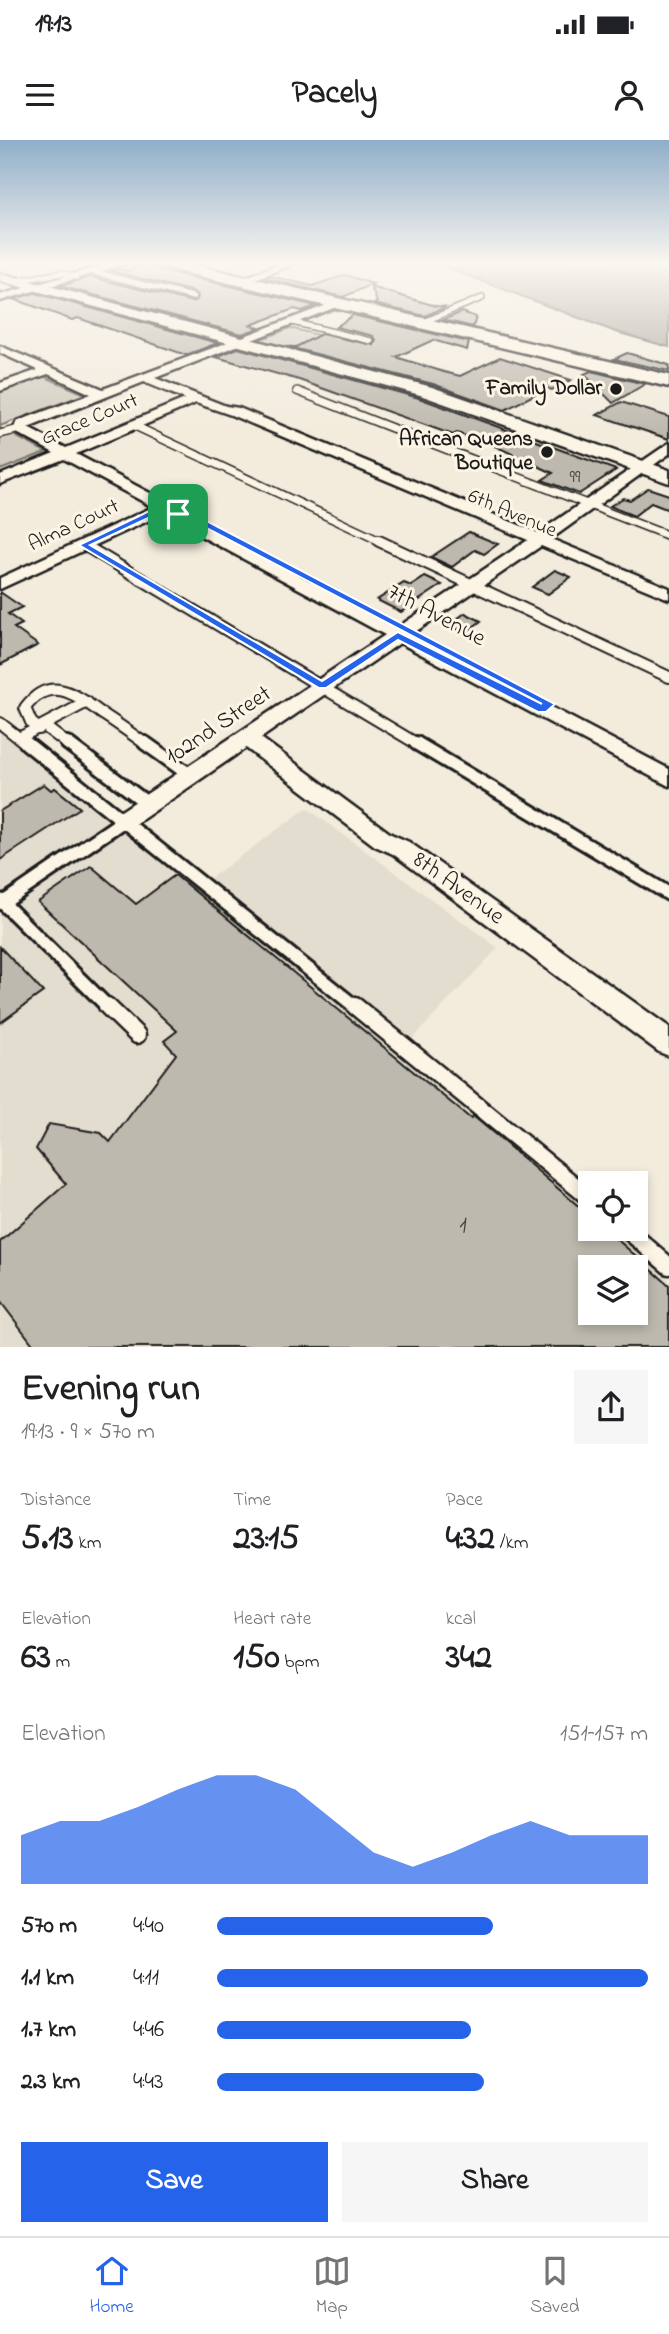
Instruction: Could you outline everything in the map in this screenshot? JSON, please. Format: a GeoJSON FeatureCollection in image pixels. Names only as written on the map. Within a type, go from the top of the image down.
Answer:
{"type":"FeatureCollection","features":[{"type":"Feature","properties":{"kind":"main road"},"geometry":{"type":"LineString","coordinates":[[409,320],[669,381]]}},
{"type":"Feature","properties":{"kind":"street"},"geometry":{"type":"LineString","coordinates":[[161,320],[426,391],[669,477]]}},
{"type":"Feature","properties":{"kind":"street"},"geometry":{"type":"LineString","coordinates":[[20,429],[23,424],[292,321]]}},
{"type":"Feature","properties":{"kind":"street"},"geometry":{"type":"LineString","coordinates":[[0,349],[103,394]]}},
{"type":"Feature","properties":{"kind":"street"},"geometry":{"type":"LineString","coordinates":[[0,387],[48,370]]}},
{"type":"Feature","properties":{"kind":"street","name":"6th Avenue"},"geometry":{"type":"LineString","coordinates":[[144,378],[224,410],[226,415],[536,543],[669,594]]}},
{"type":"Feature","properties":{"kind":"street","name":"Grace Court"},"geometry":{"type":"LineString","coordinates":[[0,480],[196,399]]}},
{"type":"Feature","properties":{"kind":"street","name":"7th Avenue"},"geometry":{"type":"LineString","coordinates":[[20,429],[172,511],[190,524],[546,707],[669,766]]}},
{"type":"Feature","properties":{"kind":"street","name":"102nd Street"},"geometry":{"type":"LineString","coordinates":[[123,821],[536,543],[669,447]]}},
{"type":"Feature","properties":{"kind":"street","name":"Alma Court"},"geometry":{"type":"LineString","coordinates":[[0,584],[84,545],[172,511]]}},
{"type":"Feature","properties":{"kind":"street","name":"6th Avenue"},"geometry":{"type":"LineString","coordinates":[[536,543],[669,604]]}},
{"type":"Feature","properties":{"kind":"street","name":"7th Avenue"},"geometry":{"type":"LineString","coordinates":[[546,707],[669,778]]}},
{"type":"Feature","properties":{"kind":"street","name":"8th Avenue"},"geometry":{"type":"LineString","coordinates":[[246,737],[383,840],[401,848],[669,1043]]}},
{"type":"Feature","properties":{"kind":"lane"},"geometry":{"type":"LineString","coordinates":[[421,323],[428,320]]}},
{"type":"Feature","properties":{"kind":"lane"},"geometry":{"type":"LineString","coordinates":[[292,321],[371,341]]}},
{"type":"Feature","properties":{"kind":"lane"},"geometry":{"type":"LineString","coordinates":[[297,391],[669,536]]}},
{"type":"Feature","properties":{"kind":"lane"},"geometry":{"type":"LineString","coordinates":[[134,425],[669,677]]}},
{"type":"Feature","properties":{"kind":"lane"},"geometry":{"type":"LineString","coordinates":[[0,433],[20,429]]}},
{"type":"Feature","properties":{"kind":"lane"},"geometry":{"type":"LineString","coordinates":[[84,545],[323,685],[669,894]]}},
{"type":"Feature","properties":{"kind":"lane"},"geometry":{"type":"LineString","coordinates":[[148,804],[42,727],[31,722],[26,708],[39,693],[52,688],[64,689],[87,702],[190,775]]}},
{"type":"Feature","properties":{"kind":"lane"},"geometry":{"type":"LineString","coordinates":[[19,738],[87,702]]}},
{"type":"Feature","properties":{"kind":"lane"},"geometry":{"type":"LineString","coordinates":[[0,723],[249,919],[578,1188]]}},
{"type":"Feature","properties":{"kind":"lane","name":"102nd Street"},"geometry":{"type":"LineString","coordinates":[[1,901],[123,821]]}},
{"type":"Feature","properties":{"kind":"lane"},"geometry":{"type":"LineString","coordinates":[[1,901],[136,1035]]}},
{"type":"Feature","properties":{"kind":"lane"},"geometry":{"type":"LineString","coordinates":[[640,1241],[669,1266]]}},
{"type":"Feature","properties":{"kind":"shaded area"},"geometry":{"type":"Polygon","coordinates":[[[585,320],[669,320],[669,347],[585,320]]]}},
{"type":"Feature","properties":{"kind":"shaded area"},"geometry":{"type":"Polygon","coordinates":[[[290,328],[322,336],[296,350],[291,346],[259,340],[290,328]]]}},
{"type":"Feature","properties":{"kind":"shaded area"},"geometry":{"type":"Polygon","coordinates":[[[43,376],[85,394],[0,426],[0,390],[43,376]]]}},
{"type":"Feature","properties":{"kind":"shaded area"},"geometry":{"type":"Polygon","coordinates":[[[0,428],[46,452],[0,470],[0,428]]]}},
{"type":"Feature","properties":{"kind":"shaded area"},"geometry":{"type":"Polygon","coordinates":[[[0,731],[197,888],[307,808],[498,948],[401,1051],[578,1200],[578,1241],[625,1241],[641,1255],[578,1255],[578,1325],[648,1325],[648,1261],[669,1279],[669,1347],[0,1347],[0,731]]]}},
{"type":"Feature","properties":{"kind":"building"},"geometry":{"type":"Polygon","coordinates":[[[85,320],[135,320],[218,343],[186,355],[85,320]]]}},
{"type":"Feature","properties":{"kind":"building"},"geometry":{"type":"Polygon","coordinates":[[[190,320],[264,320],[251,325],[259,328],[242,334],[190,320]]]}},
{"type":"Feature","properties":{"kind":"building"},"geometry":{"type":"Polygon","coordinates":[[[345,320],[376,320],[469,342],[467,350],[433,340],[396,357],[460,376],[500,357],[571,380],[552,390],[547,388],[505,410],[433,384],[289,347],[296,347],[321,334],[374,345],[376,340],[373,336],[336,327],[345,320]]]}},
{"type":"Feature","properties":{"kind":"building"},"geometry":{"type":"Polygon","coordinates":[[[444,320],[475,320],[473,327],[444,320]]]}},
{"type":"Feature","properties":{"kind":"building"},"geometry":{"type":"Polygon","coordinates":[[[238,348],[419,398],[616,470],[579,494],[542,480],[553,473],[495,446],[457,433],[453,435],[299,380],[216,357],[238,348]]]}},
{"type":"Feature","properties":{"kind":"building"},"geometry":{"type":"Polygon","coordinates":[[[627,353],[669,365],[669,371],[614,359],[627,353]]]}},
{"type":"Feature","properties":{"kind":"building","name":"Family Dollar"},"geometry":{"type":"Polygon","coordinates":[[[591,371],[645,384],[613,403],[584,374],[591,371]]]}},
{"type":"Feature","properties":{"kind":"building"},"geometry":{"type":"Polygon","coordinates":[[[621,402],[669,417],[669,439],[597,415],[621,402]]]}},
{"type":"Feature","properties":{"kind":"building"},"geometry":{"type":"Polygon","coordinates":[[[648,488],[669,495],[669,510],[651,503],[634,516],[610,506],[623,498],[630,500],[648,488]]]}},
{"type":"Feature","properties":{"kind":"building"},"geometry":{"type":"Polygon","coordinates":[[[469,532],[498,544],[484,554],[475,550],[452,567],[431,557],[469,532]]]}},
{"type":"Feature","properties":{"kind":"building"},"geometry":{"type":"Polygon","coordinates":[[[555,570],[571,577],[548,594],[532,587],[555,570]]]}},
{"type":"Feature","properties":{"kind":"building"},"geometry":{"type":"Polygon","coordinates":[[[425,577],[442,585],[401,612],[377,600],[404,583],[411,586],[425,577]]]}},
{"type":"Feature","properties":{"kind":"building"},"geometry":{"type":"Polygon","coordinates":[[[0,592],[22,607],[8,614],[22,624],[14,628],[38,645],[0,665],[0,592]]]}},
{"type":"Feature","properties":{"kind":"building"},"geometry":{"type":"Polygon","coordinates":[[[465,613],[481,621],[465,633],[449,625],[465,613]]]}},
{"type":"Feature","properties":{"kind":"building"},"geometry":{"type":"Polygon","coordinates":[[[44,784],[51,790],[55,788],[80,808],[0,860],[0,811],[44,784]]]}},
{"type":"Feature","properties":{"kind":"building"},"geometry":{"type":"Polygon","coordinates":[[[91,866],[136,904],[175,875],[471,1119],[473,1116],[578,1206],[578,1241],[619,1241],[635,1255],[578,1255],[578,1325],[648,1325],[648,1267],[669,1285],[669,1347],[35,1347],[0,1301],[0,1242],[66,1184],[36,1149],[49,1124],[101,1133],[110,1142],[176,1054],[164,1041],[177,1031],[38,902],[91,866]]]}},
{"type":"Feature","properties":{"kind":"building"},"geometry":{"type":"Polygon","coordinates":[[[0,947],[43,992],[0,1023],[0,947]]]}},
{"type":"Feature","properties":{"kind":"place","name":"Family Dollar"},"geometry":{"type":"Point","coordinates":[616,389]}},
{"type":"Feature","properties":{"kind":"place","name":"African Queens Boutique"},"geometry":{"type":"Point","coordinates":[547,452]}},
{"type":"Feature","properties":{"kind":"route"},"geometry":{"type":"LineString","coordinates":[[165,507],[178,514],[198,520],[550,704],[542,710],[398,635],[323,685],[84,545],[165,507]]}}]}
